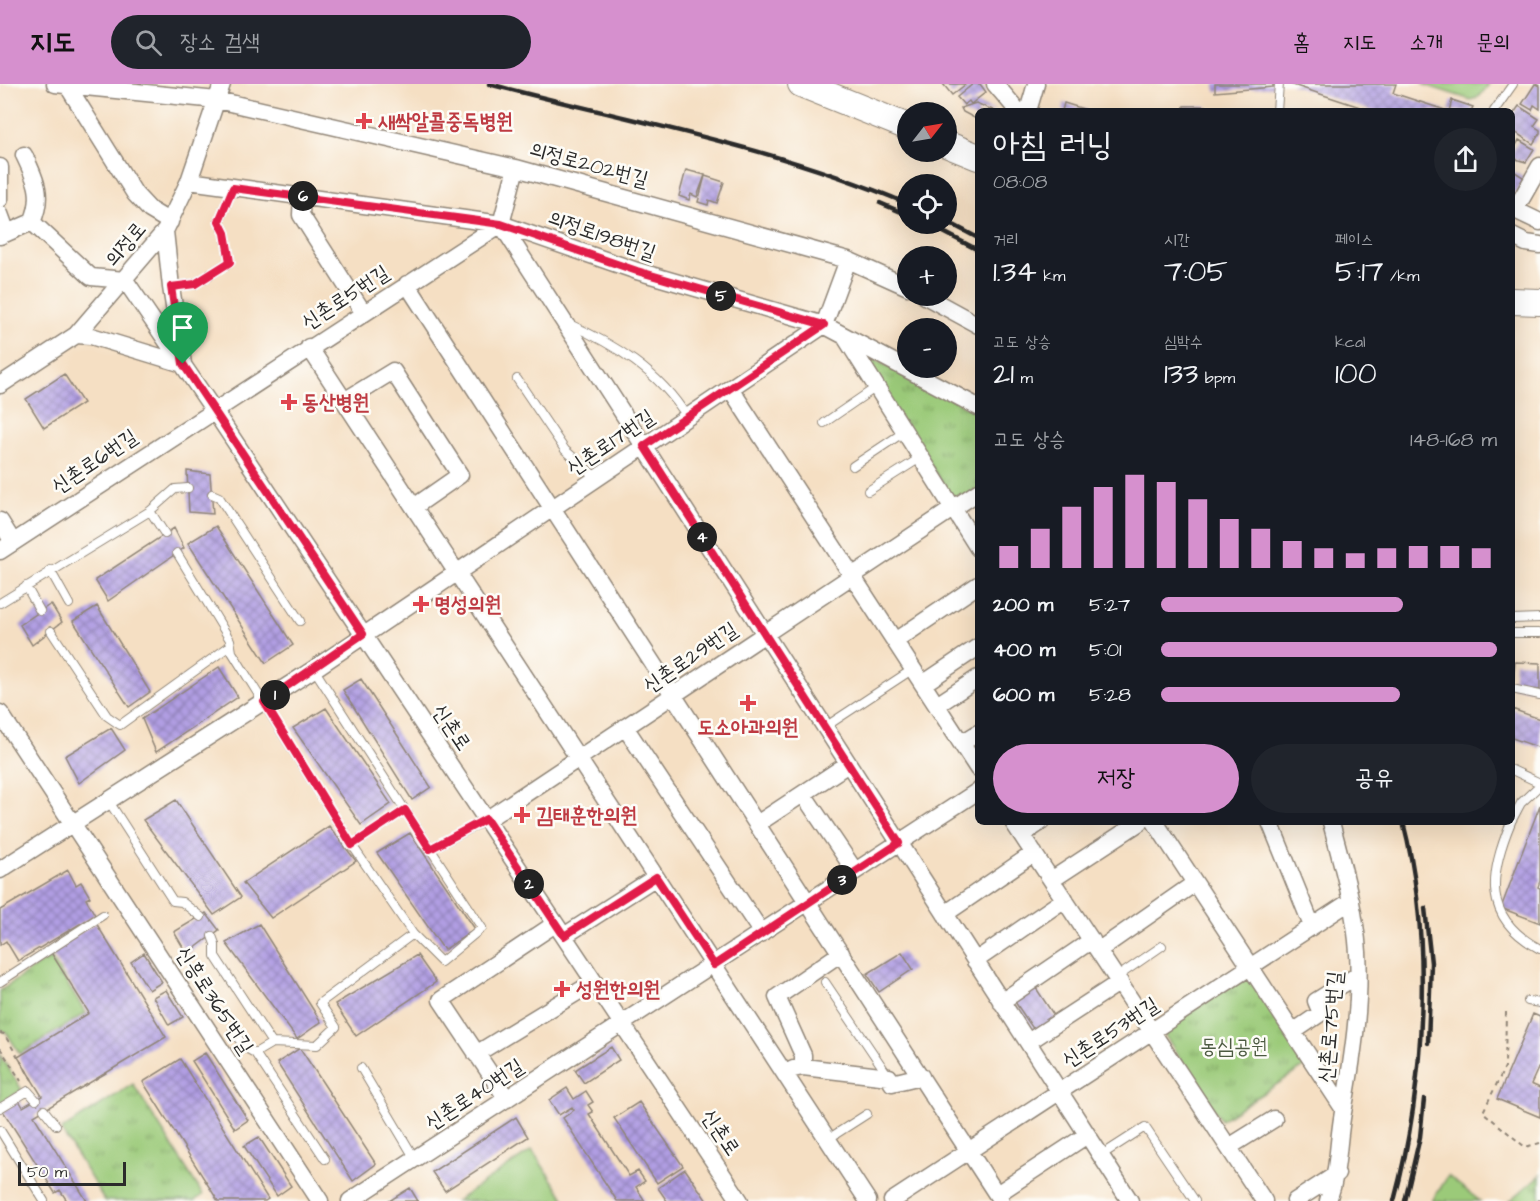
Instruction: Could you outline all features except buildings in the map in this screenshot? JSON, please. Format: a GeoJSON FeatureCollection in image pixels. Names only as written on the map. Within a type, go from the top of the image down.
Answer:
{"type":"FeatureCollection","features":[{"type":"Feature","properties":{"kind":"main road"},"geometry":{"type":"LineString","coordinates":[[801,84],[897,123]]}},
{"type":"Feature","properties":{"kind":"main road"},"geometry":{"type":"LineString","coordinates":[[957,148],[975,156]]}},
{"type":"Feature","properties":{"kind":"main road"},"geometry":{"type":"LineString","coordinates":[[1515,301],[1540,302]]}},
{"type":"Feature","properties":{"kind":"street"},"geometry":{"type":"LineString","coordinates":[[995,84],[1015,108]]}},
{"type":"Feature","properties":{"kind":"street"},"geometry":{"type":"LineString","coordinates":[[1029,108],[1036,84]]}},
{"type":"Feature","properties":{"kind":"street"},"geometry":{"type":"LineString","coordinates":[[61,85],[135,194],[168,226],[171,287],[183,364],[92,336],[76,335]]}},
{"type":"Feature","properties":{"kind":"street","name":"의정로202번길"},"geometry":{"type":"LineString","coordinates":[[61,85],[219,92],[516,168],[848,260],[897,282]]}},
{"type":"Feature","properties":{"kind":"street","name":"의정로"},"geometry":{"type":"LineString","coordinates":[[0,385],[76,335],[125,280],[168,226],[189,181],[219,92]]}},
{"type":"Feature","properties":{"kind":"street"},"geometry":{"type":"LineString","coordinates":[[24,155],[38,183],[39,195],[32,222]]}},
{"type":"Feature","properties":{"kind":"street"},"geometry":{"type":"LineString","coordinates":[[1540,166],[1515,210],[1540,222]]}},
{"type":"Feature","properties":{"kind":"street"},"geometry":{"type":"LineString","coordinates":[[0,167],[0,198]]}},
{"type":"Feature","properties":{"kind":"street"},"geometry":{"type":"LineString","coordinates":[[516,168],[501,224],[1130,1201]]}},
{"type":"Feature","properties":{"kind":"street","name":"의정로198번길"},"geometry":{"type":"LineString","coordinates":[[189,181],[501,224],[637,271],[824,325],[975,405]]}},
{"type":"Feature","properties":{"kind":"street"},"geometry":{"type":"LineString","coordinates":[[302,195],[301,215],[363,312]]}},
{"type":"Feature","properties":{"kind":"street"},"geometry":{"type":"LineString","coordinates":[[0,214],[3,235],[32,222]]}},
{"type":"Feature","properties":{"kind":"street"},"geometry":{"type":"LineString","coordinates":[[32,222],[91,277],[125,280]]}},
{"type":"Feature","properties":{"kind":"street","name":"신촌로5번길"},"geometry":{"type":"LineString","coordinates":[[213,409],[501,224]]}},
{"type":"Feature","properties":{"kind":"street"},"geometry":{"type":"LineString","coordinates":[[1515,238],[1526,243],[1540,245]]}},
{"type":"Feature","properties":{"kind":"street"},"geometry":{"type":"LineString","coordinates":[[824,325],[848,260]]}},
{"type":"Feature","properties":{"kind":"street","name":"신촌로"},"geometry":{"type":"LineString","coordinates":[[125,280],[740,1201]]}},
{"type":"Feature","properties":{"kind":"street"},"geometry":{"type":"LineString","coordinates":[[407,284],[999,1197],[1087,1135]]}},
{"type":"Feature","properties":{"kind":"street"},"geometry":{"type":"LineString","coordinates":[[943,306],[975,323]]}},
{"type":"Feature","properties":{"kind":"street","name":"신촌로17번길"},"geometry":{"type":"LineString","coordinates":[[1,867],[264,702],[824,325]]}},
{"type":"Feature","properties":{"kind":"street"},"geometry":{"type":"LineString","coordinates":[[845,337],[975,543]]}},
{"type":"Feature","properties":{"kind":"street"},"geometry":{"type":"LineString","coordinates":[[309,348],[868,1201]]}},
{"type":"Feature","properties":{"kind":"street"},"geometry":{"type":"LineString","coordinates":[[344,401],[393,371],[460,475],[414,507]]}},
{"type":"Feature","properties":{"kind":"street"},"geometry":{"type":"LineString","coordinates":[[730,388],[975,764]]}},
{"type":"Feature","properties":{"kind":"street","name":"신촌로6번길"},"geometry":{"type":"LineString","coordinates":[[7,546],[213,409]]}},
{"type":"Feature","properties":{"kind":"street","name":"신촌로29번길"},"geometry":{"type":"LineString","coordinates":[[486,819],[975,494]]}},
{"type":"Feature","properties":{"kind":"street"},"geometry":{"type":"LineString","coordinates":[[0,521],[7,546]]}},
{"type":"Feature","properties":{"kind":"street"},"geometry":{"type":"LineString","coordinates":[[895,641],[975,587]]}},
{"type":"Feature","properties":{"kind":"street"},"geometry":{"type":"LineString","coordinates":[[923,684],[975,649]]}},
{"type":"Feature","properties":{"kind":"street"},"geometry":{"type":"LineString","coordinates":[[937,705],[975,680]]}},
{"type":"Feature","properties":{"kind":"street","name":"신흥로365번길"},"geometry":{"type":"LineString","coordinates":[[0,713],[320,1201]]}},
{"type":"Feature","properties":{"kind":"street"},"geometry":{"type":"LineString","coordinates":[[625,727],[762,933]]}},
{"type":"Feature","properties":{"kind":"street"},"geometry":{"type":"LineString","coordinates":[[962,743],[975,735]]}},
{"type":"Feature","properties":{"kind":"street"},"geometry":{"type":"LineString","coordinates":[[757,824],[848,764]]}},
{"type":"Feature","properties":{"kind":"street","name":"신촌로40번길"},"geometry":{"type":"LineString","coordinates":[[350,1201],[975,793]]}},
{"type":"Feature","properties":{"kind":"street"},"geometry":{"type":"LineString","coordinates":[[803,794],[855,871]]}},
{"type":"Feature","properties":{"kind":"street"},"geometry":{"type":"LineString","coordinates":[[1053,879],[1135,825]]}},
{"type":"Feature","properties":{"kind":"street"},"geometry":{"type":"LineString","coordinates":[[1157,825],[1343,1108]]}},
{"type":"Feature","properties":{"kind":"street"},"geometry":{"type":"LineString","coordinates":[[1271,825],[1312,926]]}},
{"type":"Feature","properties":{"kind":"street","name":"신촌로75번길"},"geometry":{"type":"LineString","coordinates":[[1328,1201],[1337,1174],[1343,1108],[1358,1009],[1358,952],[1351,900],[1332,825]]}},
{"type":"Feature","properties":{"kind":"street"},"geometry":{"type":"LineString","coordinates":[[1018,828],[1264,1201]]}},
{"type":"Feature","properties":{"kind":"street"},"geometry":{"type":"LineString","coordinates":[[945,914],[1034,853]]}},
{"type":"Feature","properties":{"kind":"street"},"geometry":{"type":"LineString","coordinates":[[507,1100],[441,1000],[656,877]]}},
{"type":"Feature","properties":{"kind":"street"},"geometry":{"type":"LineString","coordinates":[[1001,1002],[1195,882]]}},
{"type":"Feature","properties":{"kind":"street"},"geometry":{"type":"LineString","coordinates":[[975,961],[1065,899]]}},
{"type":"Feature","properties":{"kind":"street","name":"신촌로53번길"},"geometry":{"type":"LineString","coordinates":[[892,1201],[1351,900]]}},
{"type":"Feature","properties":{"kind":"street"},"geometry":{"type":"LineString","coordinates":[[803,1066],[803,1055],[777,998],[841,954]]}},
{"type":"Feature","properties":{"kind":"street"},"geometry":{"type":"LineString","coordinates":[[1293,1032],[1321,1013],[1316,1001],[1358,975]]}},
{"type":"Feature","properties":{"kind":"street"},"geometry":{"type":"LineString","coordinates":[[1028,1042],[1119,979]]}},
{"type":"Feature","properties":{"kind":"street"},"geometry":{"type":"LineString","coordinates":[[476,1054],[594,982]]}},
{"type":"Feature","properties":{"kind":"street"},"geometry":{"type":"LineString","coordinates":[[783,1070],[803,1066],[889,1077],[892,1083],[921,1076]]}},
{"type":"Feature","properties":{"kind":"street"},"geometry":{"type":"LineString","coordinates":[[1229,1147],[1274,1119]]}},
{"type":"Feature","properties":{"kind":"street"},"geometry":{"type":"LineString","coordinates":[[1295,1201],[1337,1174]]}},
{"type":"Feature","properties":{"kind":"lane"},"geometry":{"type":"LineString","coordinates":[[1277,108],[1279,84]]}},
{"type":"Feature","properties":{"kind":"lane"},"geometry":{"type":"LineString","coordinates":[[1496,108],[1513,84]]}},
{"type":"Feature","properties":{"kind":"lane"},"geometry":{"type":"LineString","coordinates":[[171,287],[195,284],[230,262],[225,233],[219,221],[233,188]]}},
{"type":"Feature","properties":{"kind":"lane"},"geometry":{"type":"LineString","coordinates":[[564,321],[601,338],[638,363],[673,394],[687,417]]}},
{"type":"Feature","properties":{"kind":"lane"},"geometry":{"type":"LineString","coordinates":[[518,379],[565,450],[597,478]]}},
{"type":"Feature","properties":{"kind":"lane"},"geometry":{"type":"LineString","coordinates":[[824,423],[876,388]]}},
{"type":"Feature","properties":{"kind":"lane"},"geometry":{"type":"LineString","coordinates":[[853,466],[904,432]]}},
{"type":"Feature","properties":{"kind":"lane"},"geometry":{"type":"LineString","coordinates":[[868,492],[920,458]]}},
{"type":"Feature","properties":{"kind":"lane"},"geometry":{"type":"LineString","coordinates":[[0,603],[50,570],[150,511],[175,489],[188,488]]}},
{"type":"Feature","properties":{"kind":"lane"},"geometry":{"type":"LineString","coordinates":[[212,494],[219,497],[300,621]]}},
{"type":"Feature","properties":{"kind":"lane"},"geometry":{"type":"LineString","coordinates":[[150,511],[165,534]]}},
{"type":"Feature","properties":{"kind":"lane"},"geometry":{"type":"LineString","coordinates":[[177,553],[231,645],[232,652],[352,845],[413,934],[441,962],[482,928],[314,669]]}},
{"type":"Feature","properties":{"kind":"lane"},"geometry":{"type":"LineString","coordinates":[[50,570],[69,604]]}},
{"type":"Feature","properties":{"kind":"lane"},"geometry":{"type":"LineString","coordinates":[[26,586],[40,611]]}},
{"type":"Feature","properties":{"kind":"lane"},"geometry":{"type":"LineString","coordinates":[[1515,619],[1540,618]]}},
{"type":"Feature","properties":{"kind":"lane"},"geometry":{"type":"LineString","coordinates":[[51,631],[108,716],[120,725],[231,645]]}},
{"type":"Feature","properties":{"kind":"lane"},"geometry":{"type":"LineString","coordinates":[[1515,633],[1540,633]]}},
{"type":"Feature","properties":{"kind":"lane"},"geometry":{"type":"LineString","coordinates":[[825,727],[913,669]]}},
{"type":"Feature","properties":{"kind":"lane"},"geometry":{"type":"LineString","coordinates":[[1515,689],[1540,695]]}},
{"type":"Feature","properties":{"kind":"lane"},"geometry":{"type":"LineString","coordinates":[[1515,772],[1540,784],[1521,803],[1515,815]]}},
{"type":"Feature","properties":{"kind":"lane"},"geometry":{"type":"LineString","coordinates":[[108,800],[172,901],[182,902],[201,917]]}},
{"type":"Feature","properties":{"kind":"lane"},"geometry":{"type":"LineString","coordinates":[[352,845],[405,810]]}},
{"type":"Feature","properties":{"kind":"lane"},"geometry":{"type":"LineString","coordinates":[[430,849],[486,819]]}},
{"type":"Feature","properties":{"kind":"lane"},"geometry":{"type":"LineString","coordinates":[[1510,825],[1498,854],[1494,892],[1497,911],[1522,940],[1540,949]]}},
{"type":"Feature","properties":{"kind":"lane"},"geometry":{"type":"LineString","coordinates":[[0,982],[102,915]]}},
{"type":"Feature","properties":{"kind":"lane"},"geometry":{"type":"LineString","coordinates":[[255,1053],[272,1042],[317,1045],[336,1027],[320,1003],[413,934]]}},
{"type":"Feature","properties":{"kind":"lane"},"geometry":{"type":"LineString","coordinates":[[212,936],[215,956],[272,1042]]}},
{"type":"Feature","properties":{"kind":"lane"},"geometry":{"type":"LineString","coordinates":[[1119,979],[1162,946]]}},
{"type":"Feature","properties":{"kind":"lane"},"geometry":{"type":"LineString","coordinates":[[825,982],[889,1077]]}},
{"type":"Feature","properties":{"kind":"lane"},"geometry":{"type":"LineString","coordinates":[[1528,1001],[1540,1004]]}},
{"type":"Feature","properties":{"kind":"lane"},"geometry":{"type":"LineString","coordinates":[[233,1030],[244,1047],[255,1053],[325,1159]]}},
{"type":"Feature","properties":{"kind":"lane"},"geometry":{"type":"LineString","coordinates":[[362,1068],[415,1159]]}},
{"type":"Feature","properties":{"kind":"lane"},"geometry":{"type":"LineString","coordinates":[[0,1108],[28,1091],[36,1100]]}},
{"type":"Feature","properties":{"kind":"lane"},"geometry":{"type":"LineString","coordinates":[[44,1110],[56,1125]]}},
{"type":"Feature","properties":{"kind":"lane"},"geometry":{"type":"LineString","coordinates":[[828,1140],[867,1114]]}},
{"type":"Feature","properties":{"kind":"lane"},"geometry":{"type":"LineString","coordinates":[[1100,1156],[1144,1127],[1195,1201]]}},
{"type":"Feature","properties":{"kind":"lane"},"geometry":{"type":"LineString","coordinates":[[0,1130],[44,1201]]}},
{"type":"Feature","properties":{"kind":"path"},"geometry":{"type":"LineString","coordinates":[[1506,1012],[1505,1067],[1483,1112],[1525,1147],[1540,1143]]}},
{"type":"Feature","properties":{"kind":"path"},"geometry":{"type":"LineString","coordinates":[[0,1033],[4,1034],[32,1080]]}},
{"type":"Feature","properties":{"kind":"path"},"geometry":{"type":"LineString","coordinates":[[0,1048],[28,1091]]}},
{"type":"Feature","properties":{"kind":"green space"},"geometry":{"type":"Polygon","coordinates":[[[1422,84],[1489,84],[1480,96],[1471,100],[1422,84]]]}},
{"type":"Feature","properties":{"kind":"green space"},"geometry":{"type":"Polygon","coordinates":[[[856,350],[897,371],[897,378],[910,378],[975,411],[975,491],[955,503],[856,350]]]}},
{"type":"Feature","properties":{"kind":"green space"},"geometry":{"type":"Polygon","coordinates":[[[50,957],[86,1013],[20,1054],[6,1032],[0,1029],[0,991],[50,957]]]}},
{"type":"Feature","properties":{"kind":"green space","name":"동심공원"},"geometry":{"type":"Polygon","coordinates":[[[1249,973],[1307,1065],[1221,1120],[1162,1031],[1249,973]]]}},
{"type":"Feature","properties":{"kind":"green space"},"geometry":{"type":"Polygon","coordinates":[[[0,1055],[22,1090],[0,1104],[0,1055]]]}},
{"type":"Feature","properties":{"kind":"green space"},"geometry":{"type":"Polygon","coordinates":[[[133,1084],[203,1195],[194,1201],[105,1201],[61,1130],[133,1084]]]}},
{"type":"Feature","properties":{"kind":"green space"},"geometry":{"type":"Polygon","coordinates":[[[532,1150],[566,1201],[456,1201],[532,1150]]]}},
{"type":"Feature","properties":{"kind":"green space"},"geometry":{"type":"Polygon","coordinates":[[[1540,1175],[1540,1201],[1510,1201],[1540,1175]]]}},
{"type":"Feature","properties":{"kind":"green space"},"geometry":{"type":"Polygon","coordinates":[[[1448,1176],[1480,1201],[1432,1201],[1448,1176]]]}},
{"type":"Feature","properties":{"kind":"railway"},"geometry":{"type":"LineString","coordinates":[[489,84],[753,150],[805,166],[897,200]]}},
{"type":"Feature","properties":{"kind":"railway"},"geometry":{"type":"LineString","coordinates":[[880,203],[897,210]]}},
{"type":"Feature","properties":{"kind":"railway"},"geometry":{"type":"LineString","coordinates":[[957,227],[975,236]]}},
{"type":"Feature","properties":{"kind":"railway"},"geometry":{"type":"LineString","coordinates":[[947,234],[975,248]]}},
{"type":"Feature","properties":{"kind":"railway"},"geometry":{"type":"LineString","coordinates":[[1394,1201],[1413,1110],[1421,1012],[1422,962],[1419,914],[1404,825]]}},
{"type":"Feature","properties":{"kind":"railway"},"geometry":{"type":"LineString","coordinates":[[1425,908],[1431,963],[1428,1043]]}},
{"type":"Feature","properties":{"kind":"railway"},"geometry":{"type":"LineString","coordinates":[[1405,1201],[1420,1137],[1424,1099]]}},
{"type":"Feature","properties":{"kind":"place","name":"새싹알콜중독병원"},"geometry":{"type":"Point","coordinates":[364,121]}},
{"type":"Feature","properties":{"kind":"place","name":"동산병원"},"geometry":{"type":"Point","coordinates":[289,402]}},
{"type":"Feature","properties":{"kind":"place","name":"명성의원"},"geometry":{"type":"Point","coordinates":[421,604]}},
{"type":"Feature","properties":{"kind":"place","name":"도소아과의원"},"geometry":{"type":"Point","coordinates":[748,703]}},
{"type":"Feature","properties":{"kind":"place","name":"김태훈한의원"},"geometry":{"type":"Point","coordinates":[522,815]}},
{"type":"Feature","properties":{"kind":"place","name":"성원한의원"},"geometry":{"type":"Point","coordinates":[562,989]}},
{"type":"Feature","properties":{"kind":"route"},"geometry":{"type":"LineString","coordinates":[[233,188],[302,195],[501,224],[637,271],[824,325],[644,446],[899,843],[714,965],[656,877],[564,936],[486,819],[430,849],[405,810],[352,845],[264,702],[363,634],[183,364],[171,287],[195,284],[230,262],[225,233],[219,221],[233,188]]}}]}
